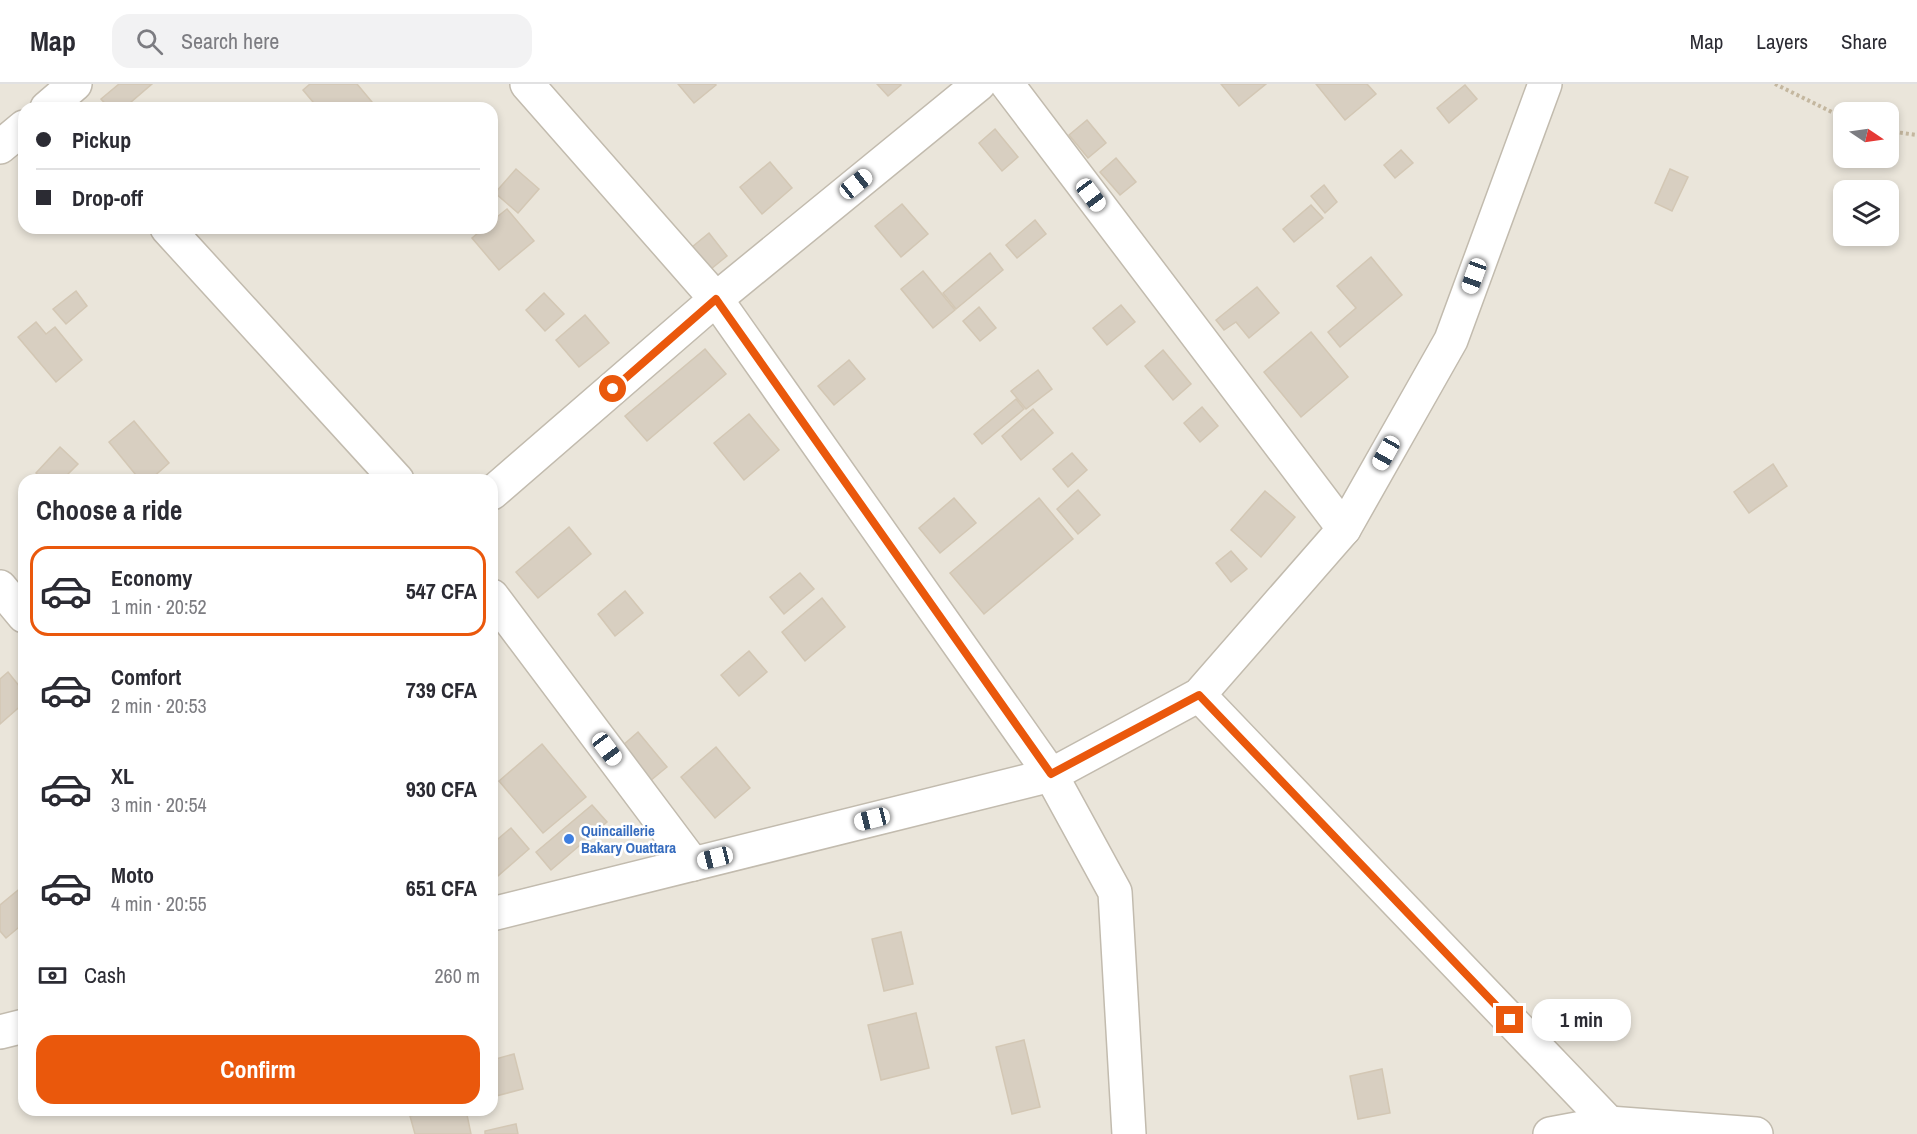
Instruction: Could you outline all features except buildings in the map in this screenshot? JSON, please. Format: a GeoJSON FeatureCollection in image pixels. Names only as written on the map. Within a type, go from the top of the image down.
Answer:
{"type":"FeatureCollection","features":[{"type":"Feature","properties":{"kind":"street"},"geometry":{"type":"LineString","coordinates":[[527,84],[716,299],[1051,774],[1115,892],[1129,1134]]}},
{"type":"Feature","properties":{"kind":"street"},"geometry":{"type":"LineString","coordinates":[[498,488],[716,299],[979,84]]}},
{"type":"Feature","properties":{"kind":"street"},"geometry":{"type":"LineString","coordinates":[[1007,84],[1344,529]]}},
{"type":"Feature","properties":{"kind":"street"},"geometry":{"type":"LineString","coordinates":[[498,913],[1051,774],[1199,695],[1344,529],[1451,339],[1545,84]]}},
{"type":"Feature","properties":{"kind":"street"},"geometry":{"type":"LineString","coordinates":[[0,147],[18,132]]}},
{"type":"Feature","properties":{"kind":"street"},"geometry":{"type":"LineString","coordinates":[[172,234],[391,474]]}},
{"type":"Feature","properties":{"kind":"street"},"geometry":{"type":"LineString","coordinates":[[0,587],[18,609]]}},
{"type":"Feature","properties":{"kind":"street"},"geometry":{"type":"LineString","coordinates":[[498,604],[693,864]]}},
{"type":"Feature","properties":{"kind":"street"},"geometry":{"type":"LineString","coordinates":[[1199,695],[1609,1123]]}},
{"type":"Feature","properties":{"kind":"street"},"geometry":{"type":"LineString","coordinates":[[0,1032],[18,1028]]}},
{"type":"Feature","properties":{"kind":"street"},"geometry":{"type":"LineString","coordinates":[[1550,1134],[1609,1123],[1756,1134]]}},
{"type":"Feature","properties":{"kind":"path"},"geometry":{"type":"LineString","coordinates":[[1775,84],[1833,113]]}},
{"type":"Feature","properties":{"kind":"path"},"geometry":{"type":"LineString","coordinates":[[1899,133],[1917,135]]}},
{"type":"Feature","properties":{"kind":"shaded area"},"geometry":{"type":"Polygon","coordinates":[[[0,84],[1917,84],[1917,1134],[0,1134],[0,84]]]}},
{"type":"Feature","properties":{"kind":"place","name":"Quincaillerie Bakary Ouattara"},"geometry":{"type":"Point","coordinates":[569,839]}},
{"type":"Feature","properties":{"kind":"route"},"geometry":{"type":"LineString","coordinates":[[613,389],[716,299],[1051,774],[1199,695],[1510,1020]]}}]}
